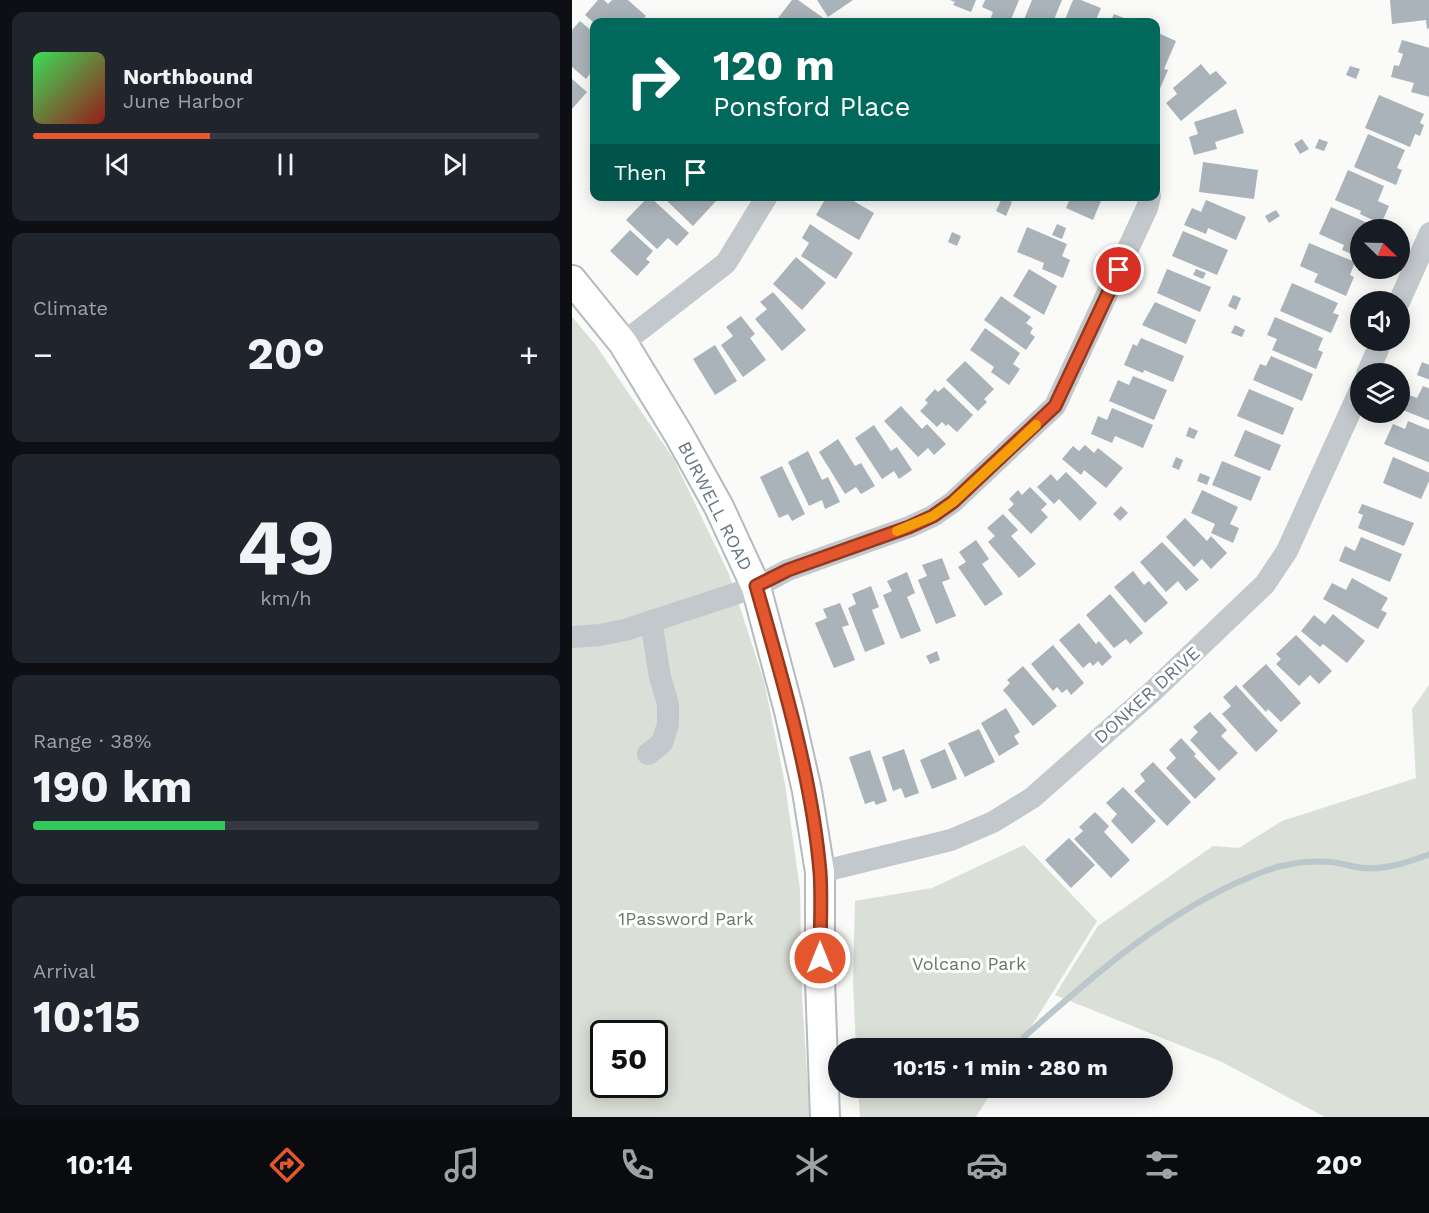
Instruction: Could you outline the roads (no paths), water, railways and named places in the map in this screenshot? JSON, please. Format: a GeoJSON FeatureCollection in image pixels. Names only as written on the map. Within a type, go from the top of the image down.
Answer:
{"type":"FeatureCollection","features":[{"type":"Feature","properties":{"kind":"main road","name":"BURWELL ROAD"},"geometry":{"type":"LineString","coordinates":[[572,280],[623,343],[719,507],[756,586],[790,711],[807,791],[820,872],[820,980],[825,1117]]}},
{"type":"Feature","properties":{"kind":"street"},"geometry":{"type":"LineString","coordinates":[[623,343],[726,263],[764,201]]}},
{"type":"Feature","properties":{"kind":"street"},"geometry":{"type":"LineString","coordinates":[[572,637],[600,636],[625,630],[756,586],[788,570],[933,516],[953,502],[1055,406],[1072,374],[1149,201]]}},
{"type":"Feature","properties":{"kind":"street"},"geometry":{"type":"LineString","coordinates":[[1404,291],[1430,233]]}},
{"type":"Feature","properties":{"kind":"street","name":"DONKER DRIVE"},"geometry":{"type":"LineString","coordinates":[[820,872],[951,840],[994,822],[1032,798],[1142,700],[1265,584],[1287,551],[1350,412]]}},
{"type":"Feature","properties":{"kind":"street"},"geometry":{"type":"LineString","coordinates":[[648,754],[662,743],[668,724],[668,704],[660,677],[651,621]]}},
{"type":"Feature","properties":{"kind":"waterway"},"geometry":{"type":"LineString","coordinates":[[1024,1037],[1123,953],[1177,916],[1234,884],[1273,868],[1297,863],[1331,862],[1363,868],[1380,868],[1430,854]]}},
{"type":"Feature","properties":{"kind":"park label","name":"1Password Park"},"geometry":{"type":"Point","coordinates":[686,919]}},
{"type":"Feature","properties":{"kind":"park label","name":"Volcano Park"},"geometry":{"type":"Point","coordinates":[969,964]}}]}
